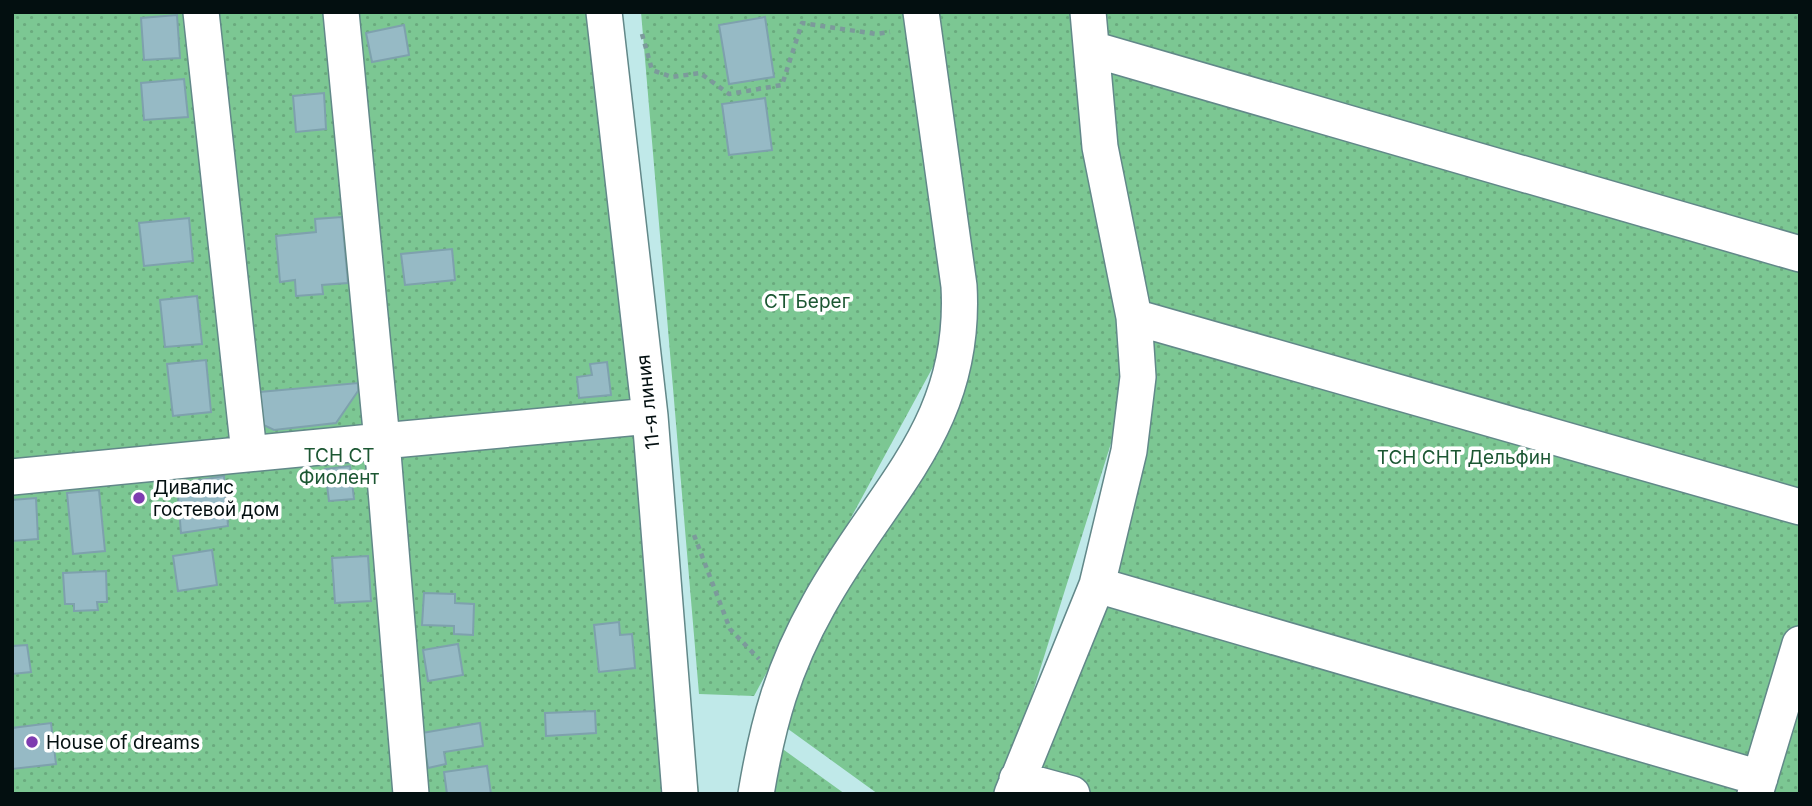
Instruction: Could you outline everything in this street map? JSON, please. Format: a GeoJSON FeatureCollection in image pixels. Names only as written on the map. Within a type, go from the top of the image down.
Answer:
{"type":"FeatureCollection","features":[{"type":"Feature","properties":{"kind":"street"},"geometry":{"type":"LineString","coordinates":[[201,12],[249,453]]}},
{"type":"Feature","properties":{"kind":"street"},"geometry":{"type":"LineString","coordinates":[[341,12],[382,441],[411,794]]}},
{"type":"Feature","properties":{"kind":"street","name":"11-я линия"},"geometry":{"type":"LineString","coordinates":[[604,12],[650,416],[680,794]]}},
{"type":"Feature","properties":{"kind":"street"},"geometry":{"type":"LineString","coordinates":[[1072,794],[1014,786],[1097,585],[1129,452],[1138,376],[1134,317],[1100,147],[1088,12]]}},
{"type":"Feature","properties":{"kind":"street"},"geometry":{"type":"LineString","coordinates":[[756,794],[767,726],[781,682],[819,603],[927,439],[951,382],[958,352],[961,317],[959,286],[922,20]]}},
{"type":"Feature","properties":{"kind":"street"},"geometry":{"type":"LineString","coordinates":[[1092,49],[1800,254]]}},
{"type":"Feature","properties":{"kind":"street"},"geometry":{"type":"LineString","coordinates":[[1134,317],[1800,507]]}},
{"type":"Feature","properties":{"kind":"street"},"geometry":{"type":"LineString","coordinates":[[12,477],[650,416]]}},
{"type":"Feature","properties":{"kind":"street"},"geometry":{"type":"LineString","coordinates":[[1097,585],[1757,786],[1800,644]]}},
{"type":"Feature","properties":{"kind":"path"},"geometry":{"type":"LineString","coordinates":[[640,24],[652,70],[672,77],[700,74],[729,94],[782,85],[802,23],[876,34],[922,20]]}},
{"type":"Feature","properties":{"kind":"path"},"geometry":{"type":"LineString","coordinates":[[689,523],[730,629],[781,682]]}},
{"type":"Feature","properties":{"kind":"green space","name":"ТСН СТ Фиолент"},"geometry":{"type":"Polygon","coordinates":[[[12,12],[622,12],[699,794],[12,794],[12,12]]]}},
{"type":"Feature","properties":{"kind":"green space","name":"СТ Берег"},"geometry":{"type":"Polygon","coordinates":[[[641,12],[916,12],[952,332],[754,696],[699,694],[641,12]]]}},
{"type":"Feature","properties":{"kind":"green space"},"geometry":{"type":"Polygon","coordinates":[[[934,12],[1076,12],[1119,319],[1123,405],[1001,794],[878,794],[777,721],[970,346],[934,12]]]}},
{"type":"Feature","properties":{"kind":"green space","name":"ТСН СНТ Дельфин"},"geometry":{"type":"Polygon","coordinates":[[[1099,12],[1800,12],[1800,794],[1014,794],[1132,407],[1099,12]]]}},
{"type":"Feature","properties":{"kind":"green space"},"geometry":{"type":"Polygon","coordinates":[[[773,742],[845,794],[765,794],[773,742]]]}},
{"type":"Feature","properties":{"kind":"building"},"geometry":{"type":"Polygon","coordinates":[[[177,15],[180,58],[144,60],[141,18],[177,15]]]}},
{"type":"Feature","properties":{"kind":"building"},"geometry":{"type":"Polygon","coordinates":[[[765,17],[774,77],[729,84],[719,25],[765,17]]]}},
{"type":"Feature","properties":{"kind":"building"},"geometry":{"type":"Polygon","coordinates":[[[404,25],[409,55],[372,62],[366,33],[404,25]]]}},
{"type":"Feature","properties":{"kind":"building"},"geometry":{"type":"Polygon","coordinates":[[[184,79],[188,117],[144,120],[141,83],[184,79]]]}},
{"type":"Feature","properties":{"kind":"building"},"geometry":{"type":"Polygon","coordinates":[[[324,93],[326,129],[296,132],[293,96],[324,93]]]}},
{"type":"Feature","properties":{"kind":"building"},"geometry":{"type":"Polygon","coordinates":[[[765,98],[772,150],[729,155],[722,104],[765,98]]]}},
{"type":"Feature","properties":{"kind":"building"},"geometry":{"type":"Polygon","coordinates":[[[342,217],[348,283],[322,285],[323,294],[296,296],[295,280],[280,282],[276,236],[316,232],[315,219],[342,217]]]}},
{"type":"Feature","properties":{"kind":"building"},"geometry":{"type":"Polygon","coordinates":[[[189,218],[193,261],[144,266],[139,223],[189,218]]]}},
{"type":"Feature","properties":{"kind":"building"},"geometry":{"type":"Polygon","coordinates":[[[452,249],[455,280],[405,285],[401,254],[452,249]]]}},
{"type":"Feature","properties":{"kind":"building"},"geometry":{"type":"Polygon","coordinates":[[[197,296],[202,344],[165,347],[160,300],[197,296]]]}},
{"type":"Feature","properties":{"kind":"building"},"geometry":{"type":"Polygon","coordinates":[[[206,360],[211,412],[173,416],[167,364],[206,360]]]}},
{"type":"Feature","properties":{"kind":"building"},"geometry":{"type":"Polygon","coordinates":[[[607,362],[611,395],[579,398],[577,377],[592,375],[590,364],[607,362]]]}},
{"type":"Feature","properties":{"kind":"building"},"geometry":{"type":"Polygon","coordinates":[[[358,383],[358,391],[336,423],[274,430],[251,419],[249,393],[358,383]]]}},
{"type":"Feature","properties":{"kind":"building"},"geometry":{"type":"Polygon","coordinates":[[[350,466],[354,499],[329,501],[325,469],[350,466]]]}},
{"type":"Feature","properties":{"kind":"building"},"geometry":{"type":"Polygon","coordinates":[[[224,476],[228,526],[181,533],[177,484],[224,476]]]}},
{"type":"Feature","properties":{"kind":"building"},"geometry":{"type":"Polygon","coordinates":[[[99,490],[105,551],[73,554],[67,493],[99,490]]]}},
{"type":"Feature","properties":{"kind":"building"},"geometry":{"type":"Polygon","coordinates":[[[36,498],[38,539],[12,541],[12,500],[36,498]]]}},
{"type":"Feature","properties":{"kind":"building"},"geometry":{"type":"Polygon","coordinates":[[[212,550],[217,585],[178,591],[173,556],[212,550]]]}},
{"type":"Feature","properties":{"kind":"building"},"geometry":{"type":"Polygon","coordinates":[[[368,556],[371,601],[335,603],[332,558],[368,556]]]}},
{"type":"Feature","properties":{"kind":"building"},"geometry":{"type":"Polygon","coordinates":[[[106,571],[107,602],[97,602],[98,610],[74,611],[74,604],[65,604],[63,573],[106,571]]]}},
{"type":"Feature","properties":{"kind":"building"},"geometry":{"type":"Polygon","coordinates":[[[424,593],[455,594],[455,603],[474,604],[473,635],[454,634],[454,626],[422,625],[424,593]]]}},
{"type":"Feature","properties":{"kind":"building"},"geometry":{"type":"Polygon","coordinates":[[[619,622],[620,635],[632,634],[635,668],[599,672],[594,625],[619,622]]]}},
{"type":"Feature","properties":{"kind":"building"},"geometry":{"type":"Polygon","coordinates":[[[458,644],[463,675],[428,681],[423,650],[458,644]]]}},
{"type":"Feature","properties":{"kind":"building"},"geometry":{"type":"Polygon","coordinates":[[[27,645],[31,672],[12,674],[12,646],[27,645]]]}},
{"type":"Feature","properties":{"kind":"building"},"geometry":{"type":"Polygon","coordinates":[[[595,711],[596,733],[546,736],[545,713],[595,711]]]}},
{"type":"Feature","properties":{"kind":"building"},"geometry":{"type":"Polygon","coordinates":[[[51,723],[56,764],[12,769],[12,728],[51,723]]]}},
{"type":"Feature","properties":{"kind":"building"},"geometry":{"type":"Polygon","coordinates":[[[480,723],[483,746],[444,752],[446,764],[428,768],[422,733],[480,723]]]}},
{"type":"Feature","properties":{"kind":"building"},"geometry":{"type":"Polygon","coordinates":[[[487,766],[491,794],[447,794],[444,772],[487,766]]]}},
{"type":"Feature","properties":{"kind":"place","name":"Дивалис гостевой дом"},"geometry":{"type":"Point","coordinates":[139,498]}},
{"type":"Feature","properties":{"kind":"place","name":"House of dreams"},"geometry":{"type":"Point","coordinates":[32,742]}}]}
